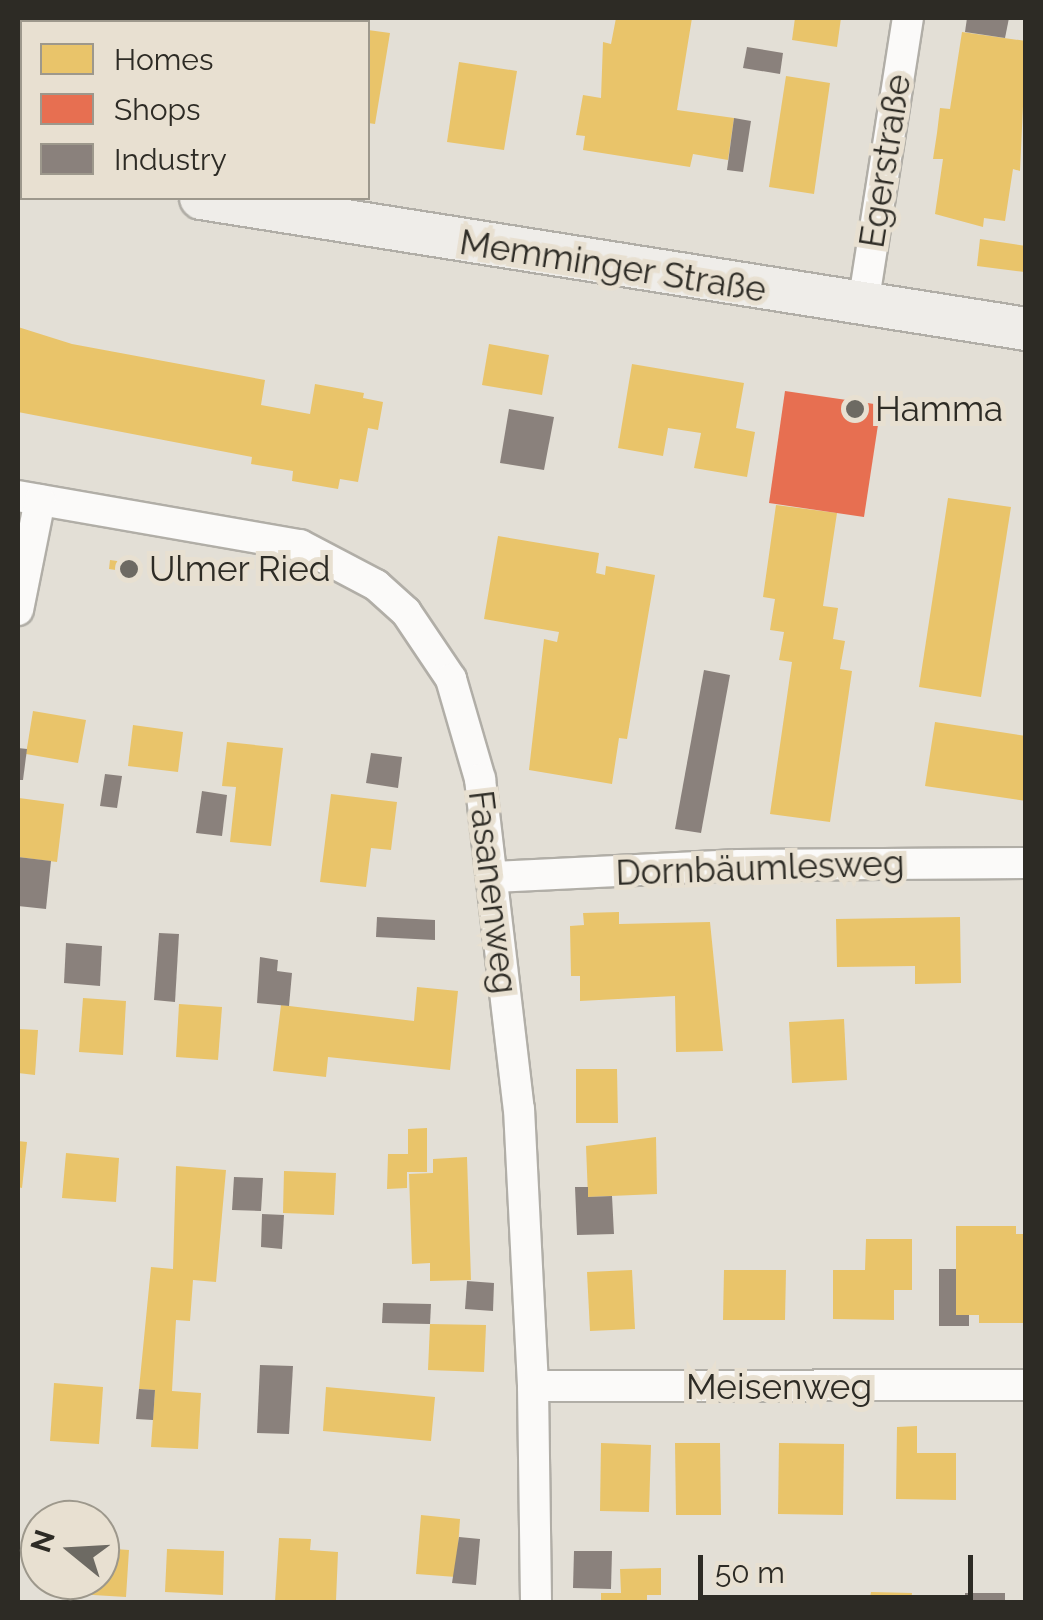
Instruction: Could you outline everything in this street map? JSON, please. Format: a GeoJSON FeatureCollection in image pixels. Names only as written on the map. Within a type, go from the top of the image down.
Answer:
{"type":"FeatureCollection","features":[{"type":"Feature","properties":{"kind":"main road","name":"Memminger Straße"},"geometry":{"type":"LineString","coordinates":[[213,200],[1026,329]]}},
{"type":"Feature","properties":{"kind":"street","name":"Egerstraße"},"geometry":{"type":"LineString","coordinates":[[862,305],[908,18]]}},
{"type":"Feature","properties":{"kind":"street"},"geometry":{"type":"LineString","coordinates":[[18,610],[29,498]]}},
{"type":"Feature","properties":{"kind":"street","name":"Fasanenweg"},"geometry":{"type":"LineString","coordinates":[[29,498],[300,545],[376,585],[406,612],[451,678],[480,780],[519,1109],[533,1386],[536,1602]]}},
{"type":"Feature","properties":{"kind":"street","name":"Dornbäumlesweg"},"geometry":{"type":"LineString","coordinates":[[494,877],[739,865],[1026,862]]}},
{"type":"Feature","properties":{"kind":"street","name":"Meisenweg"},"geometry":{"type":"LineString","coordinates":[[533,1386],[1026,1385]]}},
{"type":"Feature","properties":{"kind":"building: Homes"},"geometry":{"type":"Polygon","coordinates":[[[18,18],[64,20],[20,20],[20,46],[18,18]]]}},
{"type":"Feature","properties":{"kind":"building: Homes"},"geometry":{"type":"Polygon","coordinates":[[[616,18],[692,18],[677,110],[734,118],[728,160],[693,154],[690,167],[583,150],[585,136],[576,135],[583,95],[601,98],[603,42],[611,44],[616,18]]]}},
{"type":"Feature","properties":{"kind":"building: Homes"},"geometry":{"type":"Polygon","coordinates":[[[795,18],[841,18],[837,47],[792,40],[795,18]]]}},
{"type":"Feature","properties":{"kind":"building: Homes"},"geometry":{"type":"Polygon","coordinates":[[[370,30],[390,33],[375,124],[370,123],[370,30]]]}},
{"type":"Feature","properties":{"kind":"building: Homes"},"geometry":{"type":"Polygon","coordinates":[[[962,32],[1026,41],[1020,171],[1013,169],[1005,221],[984,218],[983,227],[935,214],[943,159],[933,159],[940,108],[950,109],[962,32]]]}},
{"type":"Feature","properties":{"kind":"building: Homes"},"geometry":{"type":"Polygon","coordinates":[[[459,62],[517,71],[504,150],[447,142],[459,62]]]}},
{"type":"Feature","properties":{"kind":"building: Homes"},"geometry":{"type":"Polygon","coordinates":[[[786,76],[830,83],[814,194],[769,187],[786,76]]]}},
{"type":"Feature","properties":{"kind":"building: Homes"},"geometry":{"type":"Polygon","coordinates":[[[980,239],[1026,246],[1025,272],[977,266],[980,239]]]}},
{"type":"Feature","properties":{"kind":"building: Homes"},"geometry":{"type":"Polygon","coordinates":[[[18,327],[72,344],[265,380],[261,405],[310,414],[315,384],[364,393],[363,398],[383,402],[378,430],[368,428],[358,482],[340,479],[338,489],[292,481],[293,471],[251,464],[252,457],[18,412],[18,327]]]}},
{"type":"Feature","properties":{"kind":"building: Homes"},"geometry":{"type":"Polygon","coordinates":[[[489,344],[549,355],[542,395],[482,385],[489,344]]]}},
{"type":"Feature","properties":{"kind":"building: Homes"},"geometry":{"type":"Polygon","coordinates":[[[632,364],[744,383],[736,428],[755,432],[747,477],[694,468],[701,433],[668,428],[663,456],[618,448],[632,364]]]}},
{"type":"Feature","properties":{"kind":"building: Homes"},"geometry":{"type":"Polygon","coordinates":[[[948,498],[1011,507],[981,697],[919,687],[948,498]]]}},
{"type":"Feature","properties":{"kind":"building: Homes"},"geometry":{"type":"Polygon","coordinates":[[[776,505],[837,513],[823,606],[838,608],[833,639],[845,641],[840,669],[852,671],[830,822],[770,814],[792,662],[779,660],[784,632],[770,630],[775,599],[763,597],[776,505]]]}},
{"type":"Feature","properties":{"kind":"building: Homes"},"geometry":{"type":"Polygon","coordinates":[[[498,536],[599,553],[596,573],[605,575],[606,566],[655,575],[627,739],[619,738],[612,784],[529,770],[544,639],[557,642],[559,632],[484,619],[498,536]]]}},
{"type":"Feature","properties":{"kind":"building: Homes"},"geometry":{"type":"Polygon","coordinates":[[[110,560],[131,563],[129,572],[109,569],[110,560]]]}},
{"type":"Feature","properties":{"kind":"building: Homes"},"geometry":{"type":"Polygon","coordinates":[[[33,711],[86,720],[78,763],[26,754],[33,711]]]}},
{"type":"Feature","properties":{"kind":"building: Homes"},"geometry":{"type":"Polygon","coordinates":[[[935,722],[1026,736],[1026,801],[925,786],[935,722]]]}},
{"type":"Feature","properties":{"kind":"building: Homes"},"geometry":{"type":"Polygon","coordinates":[[[133,725],[183,732],[178,772],[128,766],[133,725]]]}},
{"type":"Feature","properties":{"kind":"building: Homes"},"geometry":{"type":"Polygon","coordinates":[[[227,742],[283,748],[271,846],[230,842],[236,787],[222,786],[227,742]]]}},
{"type":"Feature","properties":{"kind":"building: Homes"},"geometry":{"type":"Polygon","coordinates":[[[331,794],[397,802],[391,850],[371,848],[366,887],[320,882],[331,794]]]}},
{"type":"Feature","properties":{"kind":"building: Homes"},"geometry":{"type":"Polygon","coordinates":[[[19,798],[64,804],[57,862],[18,857],[19,798]]]}},
{"type":"Feature","properties":{"kind":"building: Homes"},"geometry":{"type":"Polygon","coordinates":[[[619,912],[619,924],[710,922],[723,1051],[676,1052],[675,996],[580,1001],[580,976],[571,976],[570,926],[584,925],[583,913],[619,912]]]}},
{"type":"Feature","properties":{"kind":"building: Homes"},"geometry":{"type":"Polygon","coordinates":[[[960,917],[961,983],[915,984],[915,966],[837,967],[836,919],[960,917]]]}},
{"type":"Feature","properties":{"kind":"building: Homes"},"geometry":{"type":"Polygon","coordinates":[[[417,987],[458,991],[450,1070],[328,1057],[326,1077],[273,1071],[281,1005],[414,1021],[417,987]]]}},
{"type":"Feature","properties":{"kind":"building: Homes"},"geometry":{"type":"Polygon","coordinates":[[[83,998],[126,1001],[123,1055],[79,1052],[83,998]]]}},
{"type":"Feature","properties":{"kind":"building: Homes"},"geometry":{"type":"Polygon","coordinates":[[[179,1004],[222,1007],[218,1060],[176,1057],[179,1004]]]}},
{"type":"Feature","properties":{"kind":"building: Homes"},"geometry":{"type":"Polygon","coordinates":[[[844,1019],[847,1080],[792,1083],[789,1022],[844,1019]]]}},
{"type":"Feature","properties":{"kind":"building: Homes"},"geometry":{"type":"Polygon","coordinates":[[[18,1029],[38,1030],[35,1075],[18,1073],[18,1029]]]}},
{"type":"Feature","properties":{"kind":"building: Homes"},"geometry":{"type":"Polygon","coordinates":[[[576,1069],[617,1069],[618,1123],[576,1123],[576,1069]]]}},
{"type":"Feature","properties":{"kind":"building: Homes"},"geometry":{"type":"Polygon","coordinates":[[[427,1128],[427,1172],[407,1172],[407,1188],[387,1189],[388,1154],[408,1154],[408,1129],[427,1128]]]}},
{"type":"Feature","properties":{"kind":"building: Homes"},"geometry":{"type":"Polygon","coordinates":[[[656,1137],[657,1194],[588,1197],[586,1146],[656,1137]]]}},
{"type":"Feature","properties":{"kind":"building: Homes"},"geometry":{"type":"Polygon","coordinates":[[[18,1141],[27,1142],[22,1188],[18,1187],[18,1141]]]}},
{"type":"Feature","properties":{"kind":"building: Homes"},"geometry":{"type":"Polygon","coordinates":[[[66,1153],[119,1158],[116,1202],[62,1198],[66,1153]]]}},
{"type":"Feature","properties":{"kind":"building: Homes"},"geometry":{"type":"Polygon","coordinates":[[[467,1157],[471,1280],[430,1281],[430,1263],[412,1264],[409,1174],[433,1173],[433,1159],[467,1157]]]}},
{"type":"Feature","properties":{"kind":"building: Homes"},"geometry":{"type":"Polygon","coordinates":[[[176,1166],[226,1170],[216,1282],[193,1280],[190,1321],[176,1320],[172,1391],[201,1393],[198,1449],[151,1447],[155,1390],[139,1389],[151,1267],[173,1269],[176,1166]]]}},
{"type":"Feature","properties":{"kind":"building: Homes"},"geometry":{"type":"Polygon","coordinates":[[[284,1171],[336,1173],[334,1215],[283,1213],[284,1171]]]}},
{"type":"Feature","properties":{"kind":"building: Homes"},"geometry":{"type":"Polygon","coordinates":[[[956,1226],[1016,1226],[1016,1234],[1026,1234],[1026,1323],[979,1323],[979,1315],[956,1315],[956,1226]]]}},
{"type":"Feature","properties":{"kind":"building: Homes"},"geometry":{"type":"Polygon","coordinates":[[[866,1239],[912,1239],[912,1290],[894,1290],[894,1320],[833,1319],[833,1270],[865,1270],[866,1239]]]}},
{"type":"Feature","properties":{"kind":"building: Homes"},"geometry":{"type":"Polygon","coordinates":[[[632,1270],[635,1329],[590,1331],[587,1272],[632,1270]]]}},
{"type":"Feature","properties":{"kind":"building: Homes"},"geometry":{"type":"Polygon","coordinates":[[[724,1270],[786,1270],[785,1320],[723,1320],[724,1270]]]}},
{"type":"Feature","properties":{"kind":"building: Homes"},"geometry":{"type":"Polygon","coordinates":[[[430,1324],[486,1325],[484,1372],[428,1370],[430,1324]]]}},
{"type":"Feature","properties":{"kind":"building: Homes"},"geometry":{"type":"Polygon","coordinates":[[[54,1383],[103,1387],[99,1444],[50,1441],[54,1383]]]}},
{"type":"Feature","properties":{"kind":"building: Homes"},"geometry":{"type":"Polygon","coordinates":[[[326,1387],[435,1397],[431,1441],[323,1431],[326,1387]]]}},
{"type":"Feature","properties":{"kind":"building: Homes"},"geometry":{"type":"Polygon","coordinates":[[[917,1426],[917,1453],[956,1453],[956,1500],[896,1499],[897,1427],[917,1426]]]}},
{"type":"Feature","properties":{"kind":"building: Homes"},"geometry":{"type":"Polygon","coordinates":[[[601,1443],[651,1445],[649,1512],[600,1511],[601,1443]]]}},
{"type":"Feature","properties":{"kind":"building: Homes"},"geometry":{"type":"Polygon","coordinates":[[[675,1443],[720,1443],[721,1515],[676,1515],[675,1443]]]}},
{"type":"Feature","properties":{"kind":"building: Homes"},"geometry":{"type":"Polygon","coordinates":[[[779,1443],[844,1444],[843,1515],[778,1514],[779,1443]]]}},
{"type":"Feature","properties":{"kind":"building: Homes"},"geometry":{"type":"Polygon","coordinates":[[[421,1515],[460,1519],[456,1577],[416,1574],[421,1515]]]}},
{"type":"Feature","properties":{"kind":"building: Homes"},"geometry":{"type":"Polygon","coordinates":[[[279,1538],[311,1539],[310,1550],[338,1552],[336,1601],[275,1602],[279,1538]]]}},
{"type":"Feature","properties":{"kind":"building: Homes"},"geometry":{"type":"Polygon","coordinates":[[[120,1549],[129,1550],[126,1597],[120,1597],[120,1549]]]}},
{"type":"Feature","properties":{"kind":"building: Homes"},"geometry":{"type":"Polygon","coordinates":[[[167,1549],[224,1551],[223,1595],[165,1592],[167,1549]]]}},
{"type":"Feature","properties":{"kind":"building: Homes"},"geometry":{"type":"Polygon","coordinates":[[[661,1568],[661,1595],[647,1595],[647,1602],[601,1602],[601,1593],[621,1593],[620,1569],[661,1568]]]}},
{"type":"Feature","properties":{"kind":"building: Homes"},"geometry":{"type":"Polygon","coordinates":[[[871,1592],[912,1593],[911,1602],[869,1602],[871,1592]]]}},
{"type":"Feature","properties":{"kind":"building: Shops"},"geometry":{"type":"Polygon","coordinates":[[[785,391],[881,405],[864,517],[769,503],[785,391]]]}},
{"type":"Feature","properties":{"kind":"building: Industry"},"geometry":{"type":"Polygon","coordinates":[[[59,18],[105,18],[104,20],[59,18]]]}},
{"type":"Feature","properties":{"kind":"building: Industry"},"geometry":{"type":"Polygon","coordinates":[[[967,18],[1009,18],[1005,38],[965,32],[967,18]]]}},
{"type":"Feature","properties":{"kind":"building: Industry"},"geometry":{"type":"Polygon","coordinates":[[[747,47],[783,53],[780,74],[743,68],[747,47]]]}},
{"type":"Feature","properties":{"kind":"building: Industry"},"geometry":{"type":"Polygon","coordinates":[[[734,118],[751,121],[743,172],[727,170],[734,118]]]}},
{"type":"Feature","properties":{"kind":"building: Industry"},"geometry":{"type":"Polygon","coordinates":[[[509,409],[554,417],[544,470],[500,463],[509,409]]]}},
{"type":"Feature","properties":{"kind":"building: Industry"},"geometry":{"type":"Polygon","coordinates":[[[704,670],[730,675],[701,833],[675,829],[704,670]]]}},
{"type":"Feature","properties":{"kind":"building: Industry"},"geometry":{"type":"Polygon","coordinates":[[[18,748],[27,749],[23,780],[18,780],[18,748]]]}},
{"type":"Feature","properties":{"kind":"building: Industry"},"geometry":{"type":"Polygon","coordinates":[[[371,753],[402,757],[398,788],[366,783],[371,753]]]}},
{"type":"Feature","properties":{"kind":"building: Industry"},"geometry":{"type":"Polygon","coordinates":[[[105,774],[122,776],[117,808],[100,806],[105,774]]]}},
{"type":"Feature","properties":{"kind":"building: Industry"},"geometry":{"type":"Polygon","coordinates":[[[202,791],[227,795],[222,836],[196,833],[202,791]]]}},
{"type":"Feature","properties":{"kind":"building: Industry"},"geometry":{"type":"Polygon","coordinates":[[[18,857],[51,861],[46,909],[18,906],[18,857]]]}},
{"type":"Feature","properties":{"kind":"building: Industry"},"geometry":{"type":"Polygon","coordinates":[[[377,917],[435,920],[435,940],[376,937],[377,917]]]}},
{"type":"Feature","properties":{"kind":"building: Industry"},"geometry":{"type":"Polygon","coordinates":[[[159,933],[179,934],[175,1002],[154,1000],[159,933]]]}},
{"type":"Feature","properties":{"kind":"building: Industry"},"geometry":{"type":"Polygon","coordinates":[[[66,943],[102,946],[100,986],[64,983],[66,943]]]}},
{"type":"Feature","properties":{"kind":"building: Industry"},"geometry":{"type":"Polygon","coordinates":[[[260,957],[278,960],[277,971],[292,973],[289,1006],[257,1003],[260,957]]]}},
{"type":"Feature","properties":{"kind":"building: Industry"},"geometry":{"type":"Polygon","coordinates":[[[234,1177],[263,1178],[261,1211],[232,1210],[234,1177]]]}},
{"type":"Feature","properties":{"kind":"building: Industry"},"geometry":{"type":"Polygon","coordinates":[[[575,1187],[588,1187],[588,1197],[612,1196],[614,1234],[577,1235],[575,1187]]]}},
{"type":"Feature","properties":{"kind":"building: Industry"},"geometry":{"type":"Polygon","coordinates":[[[262,1214],[284,1215],[282,1249],[261,1247],[262,1214]]]}},
{"type":"Feature","properties":{"kind":"building: Industry"},"geometry":{"type":"Polygon","coordinates":[[[939,1269],[956,1269],[956,1315],[969,1315],[969,1326],[939,1326],[939,1269]]]}},
{"type":"Feature","properties":{"kind":"building: Industry"},"geometry":{"type":"Polygon","coordinates":[[[467,1281],[494,1283],[493,1311],[465,1309],[467,1281]]]}},
{"type":"Feature","properties":{"kind":"building: Industry"},"geometry":{"type":"Polygon","coordinates":[[[383,1303],[431,1304],[430,1324],[382,1323],[383,1303]]]}},
{"type":"Feature","properties":{"kind":"building: Industry"},"geometry":{"type":"Polygon","coordinates":[[[260,1365],[293,1366],[289,1434],[257,1433],[260,1365]]]}},
{"type":"Feature","properties":{"kind":"building: Industry"},"geometry":{"type":"Polygon","coordinates":[[[139,1389],[155,1390],[153,1420],[136,1419],[139,1389]]]}},
{"type":"Feature","properties":{"kind":"building: Industry"},"geometry":{"type":"Polygon","coordinates":[[[459,1537],[480,1539],[476,1585],[452,1583],[459,1537]]]}},
{"type":"Feature","properties":{"kind":"building: Industry"},"geometry":{"type":"Polygon","coordinates":[[[574,1551],[612,1551],[611,1589],[573,1588],[574,1551]]]}},
{"type":"Feature","properties":{"kind":"building: Industry"},"geometry":{"type":"Polygon","coordinates":[[[965,1593],[1005,1593],[1005,1602],[965,1602],[965,1593]]]}},
{"type":"Feature","properties":{"kind":"place","name":"Hamma"},"geometry":{"type":"Point","coordinates":[855,409]}},
{"type":"Feature","properties":{"kind":"place","name":"Ulmer Ried"},"geometry":{"type":"Point","coordinates":[129,569]}}]}
